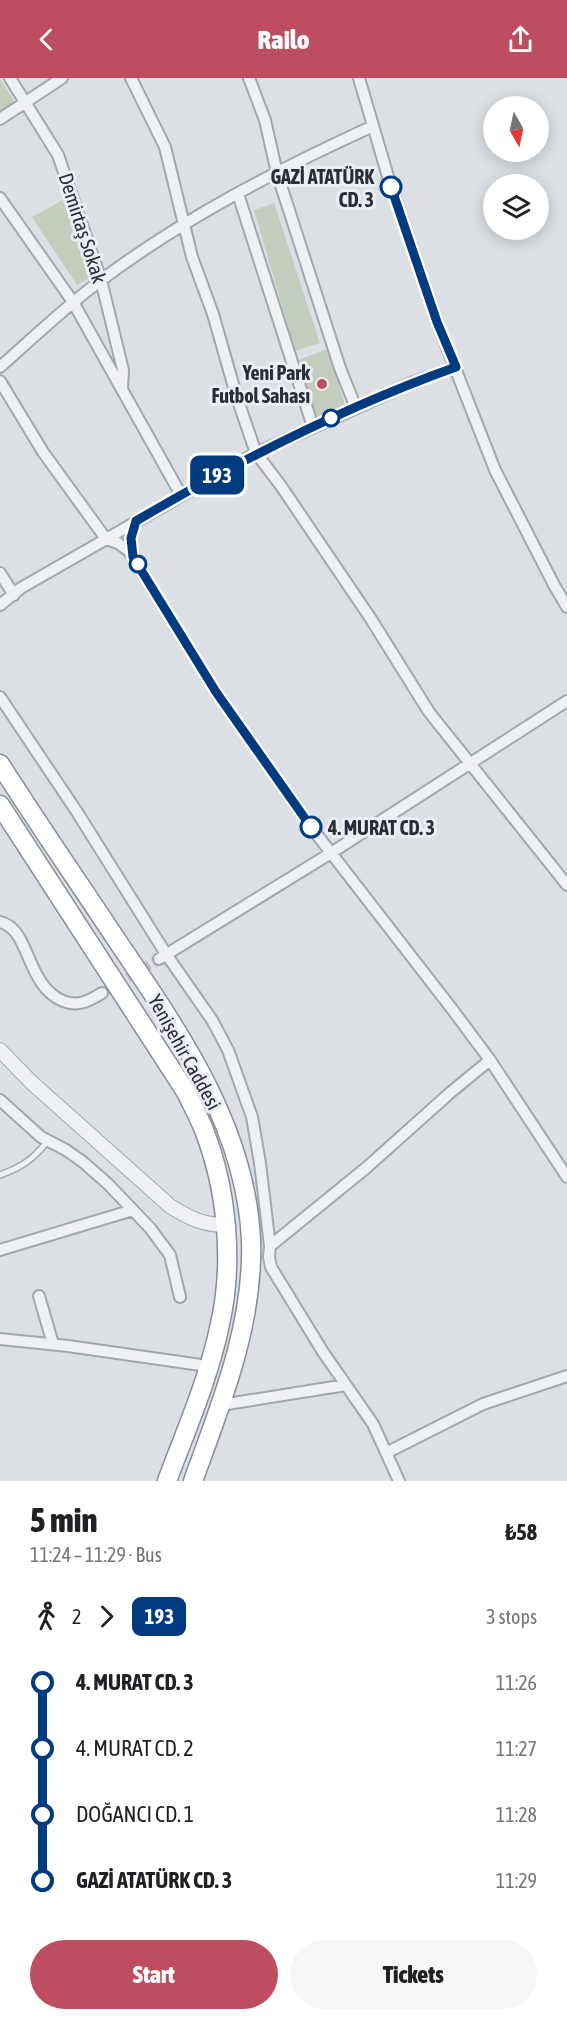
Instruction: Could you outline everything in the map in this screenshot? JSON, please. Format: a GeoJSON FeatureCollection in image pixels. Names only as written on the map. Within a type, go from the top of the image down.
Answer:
{"type":"FeatureCollection","features":[{"type":"Feature","properties":{"kind":"highway","name":"Yenişehir Caddesi"},"geometry":{"type":"LineString","coordinates":[[1,769],[165,1011],[200,1069],[231,1140],[244,1191],[250,1240],[244,1316],[231,1377],[193,1481]]}},
{"type":"Feature","properties":{"kind":"highway"},"geometry":{"type":"LineString","coordinates":[[0,806],[19,794]]}},
{"type":"Feature","properties":{"kind":"highway","name":"Yenişehir Caddesi"},"geometry":{"type":"LineString","coordinates":[[0,806],[186,1092],[204,1129],[220,1188],[225,1225],[226,1278],[221,1324],[167,1481]]}},
{"type":"Feature","properties":{"kind":"street","name":"Demirtaş Sokak"},"geometry":{"type":"LineString","coordinates":[[10,78],[58,155],[101,280],[123,370],[123,389]]}},
{"type":"Feature","properties":{"kind":"street"},"geometry":{"type":"LineString","coordinates":[[0,119],[62,78]]}},
{"type":"Feature","properties":{"kind":"street"},"geometry":{"type":"LineString","coordinates":[[131,78],[165,147],[192,257],[213,314],[237,398],[256,453],[371,619],[429,712],[567,885]]}},
{"type":"Feature","properties":{"kind":"street"},"geometry":{"type":"LineString","coordinates":[[249,78],[265,120],[277,173],[340,368],[356,408]]}},
{"type":"Feature","properties":{"kind":"street"},"geometry":{"type":"LineString","coordinates":[[359,78],[392,191],[437,322],[495,470],[567,607]]}},
{"type":"Feature","properties":{"kind":"street"},"geometry":{"type":"LineString","coordinates":[[0,367],[73,302],[149,246],[277,173],[373,126]]}},
{"type":"Feature","properties":{"kind":"street"},"geometry":{"type":"LineString","coordinates":[[238,194],[313,427]]}},
{"type":"Feature","properties":{"kind":"street"},"geometry":{"type":"LineString","coordinates":[[0,198],[73,302],[181,495]]}},
{"type":"Feature","properties":{"kind":"street"},"geometry":{"type":"LineString","coordinates":[[0,605],[21,588],[256,453],[414,382],[456,367]]}},
{"type":"Feature","properties":{"kind":"street"},"geometry":{"type":"LineString","coordinates":[[0,381],[43,452],[106,539],[118,543],[129,551],[216,692],[331,854],[490,1060],[567,1176]]}},
{"type":"Feature","properties":{"kind":"street"},"geometry":{"type":"LineString","coordinates":[[133,557],[131,538],[136,521]]}},
{"type":"Feature","properties":{"kind":"street"},"geometry":{"type":"LineString","coordinates":[[0,573],[14,594]]}},
{"type":"Feature","properties":{"kind":"street"},"geometry":{"type":"LineString","coordinates":[[0,697],[77,812],[162,956],[212,1020],[228,1050],[252,1117],[260,1163],[271,1267],[373,1424],[399,1481]]}},
{"type":"Feature","properties":{"kind":"street"},"geometry":{"type":"LineString","coordinates":[[162,956],[331,854],[567,701]]}},
{"type":"Feature","properties":{"kind":"street"},"geometry":{"type":"LineString","coordinates":[[0,922],[12,928],[20,940],[38,981],[54,997],[78,1004],[88,1002],[102,993]]}},
{"type":"Feature","properties":{"kind":"street"},"geometry":{"type":"LineString","coordinates":[[1,1052],[31,1082],[170,1206],[193,1220],[210,1225],[225,1225]]}},
{"type":"Feature","properties":{"kind":"street"},"geometry":{"type":"LineString","coordinates":[[270,1246],[366,1168],[490,1060]]}},
{"type":"Feature","properties":{"kind":"street"},"geometry":{"type":"LineString","coordinates":[[0,1101],[47,1142],[66,1150],[83,1162],[134,1210],[170,1255],[180,1297]]}},
{"type":"Feature","properties":{"kind":"street"},"geometry":{"type":"LineString","coordinates":[[0,1250],[134,1210]]}},
{"type":"Feature","properties":{"kind":"street"},"geometry":{"type":"LineString","coordinates":[[39,1296],[52,1344]]}},
{"type":"Feature","properties":{"kind":"street"},"geometry":{"type":"LineString","coordinates":[[0,1339],[164,1358],[208,1366]]}},
{"type":"Feature","properties":{"kind":"street"},"geometry":{"type":"LineString","coordinates":[[386,1453],[483,1404],[567,1376]]}},
{"type":"Feature","properties":{"kind":"street"},"geometry":{"type":"LineString","coordinates":[[221,1404],[346,1385]]}},
{"type":"Feature","properties":{"kind":"lane"},"geometry":{"type":"LineString","coordinates":[[0,1175],[22,1167],[47,1142]]}},
{"type":"Feature","properties":{"kind":"green space"},"geometry":{"type":"Polygon","coordinates":[[[0,79],[14,101],[0,111],[0,79]]]}},
{"type":"Feature","properties":{"kind":"green space"},"geometry":{"type":"Polygon","coordinates":[[[63,200],[91,277],[77,285],[32,217],[63,200]]]}},
{"type":"Feature","properties":{"kind":"green space"},"geometry":{"type":"Polygon","coordinates":[[[274,203],[320,343],[295,351],[254,210],[274,203]]]}},
{"type":"Feature","properties":{"kind":"green space","name":"Yeni Park Futbol Sahası"},"geometry":{"type":"Polygon","coordinates":[[[328,349],[346,408],[316,421],[298,360],[328,349]]]}},
{"type":"Feature","properties":{"kind":"tunnel"},"geometry":{"type":"LineString","coordinates":[[102,993],[159,959]]}},
{"type":"Feature","properties":{"kind":"bus line","name":"193"},"geometry":{"type":"LineString","coordinates":[[311,827],[216,692],[133,557],[131,538],[136,521],[256,453],[414,382],[456,367],[437,322],[391,187]]}},
{"type":"Feature","properties":{"kind":"place","name":"GAZİ ATATÜRK CD. 3"},"geometry":{"type":"Point","coordinates":[391,187]}},
{"type":"Feature","properties":{"kind":"place","name":"Yeni Park Futbol Sahası"},"geometry":{"type":"Point","coordinates":[322,384]}},
{"type":"Feature","properties":{"kind":"place","name":"4. MURAT CD. 3"},"geometry":{"type":"Point","coordinates":[311,827]}}]}
